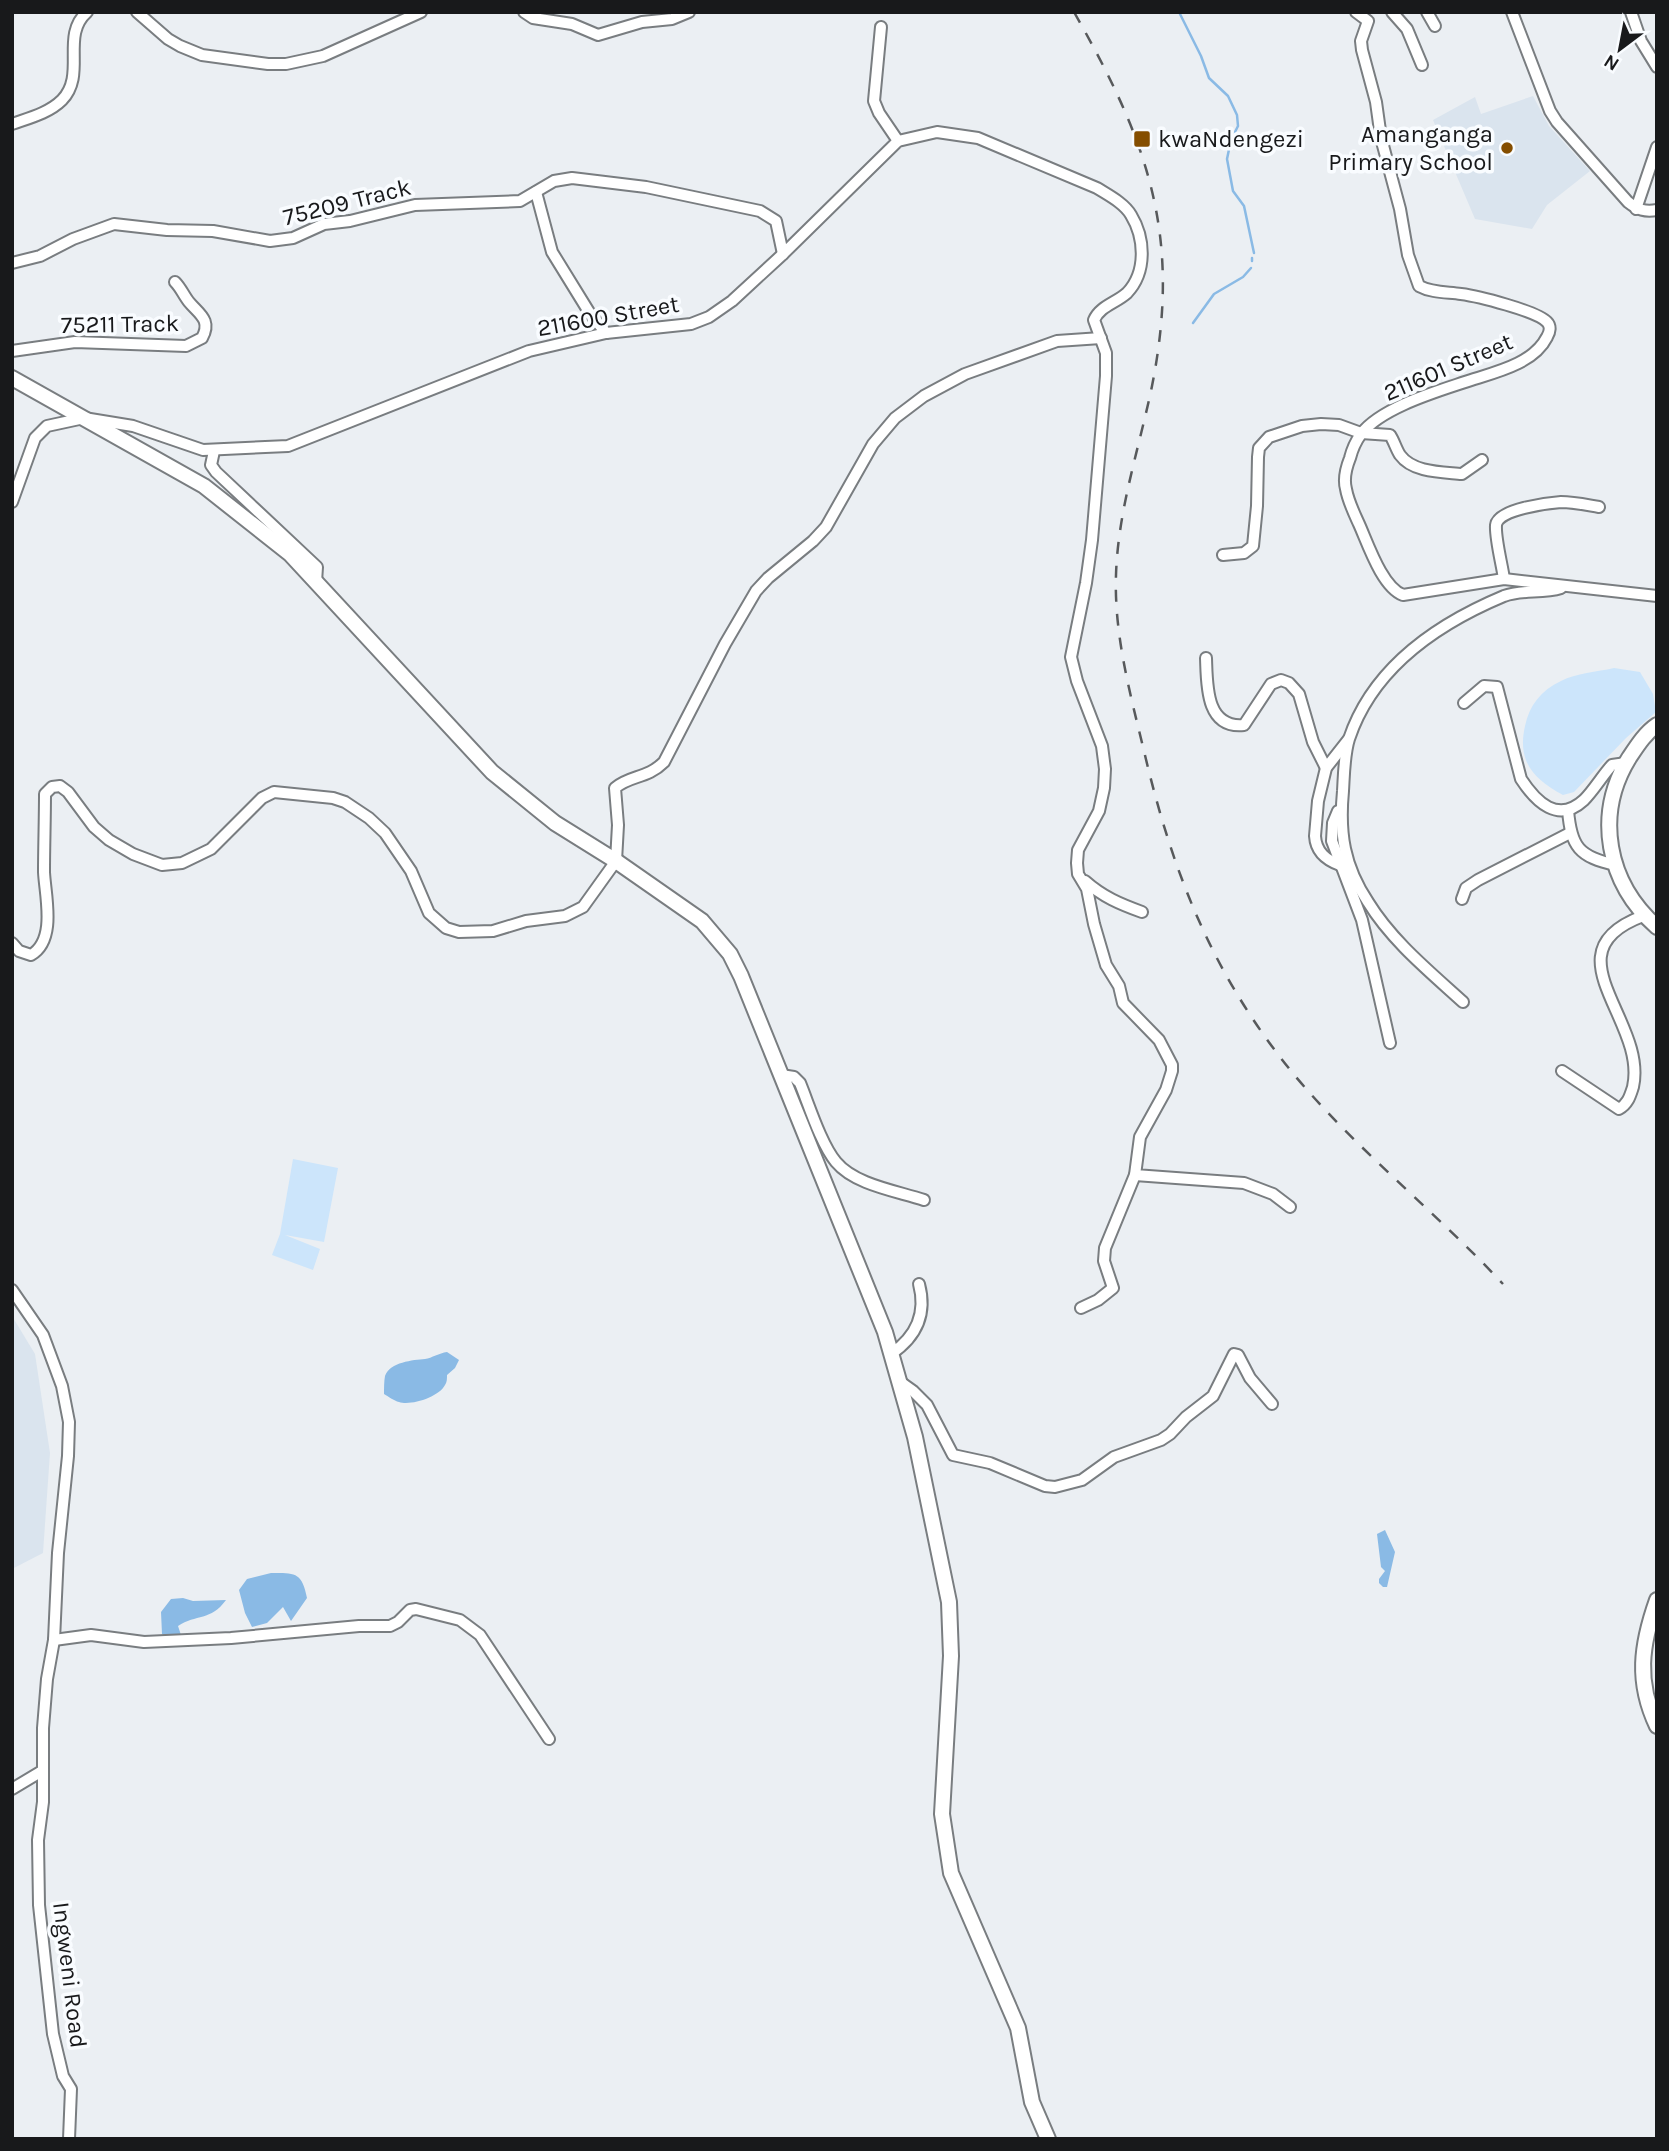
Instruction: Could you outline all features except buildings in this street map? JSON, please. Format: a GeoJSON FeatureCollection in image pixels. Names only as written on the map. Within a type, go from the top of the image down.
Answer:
{"type":"FeatureCollection","features":[{"type":"Feature","properties":{"kind":"street"},"geometry":{"type":"LineString","coordinates":[[12,124],[50,109],[69,92],[75,74],[73,37],[76,24],[87,12]]}},
{"type":"Feature","properties":{"kind":"street"},"geometry":{"type":"LineString","coordinates":[[137,12],[168,39],[202,55],[286,64],[323,56],[421,12]]}},
{"type":"Feature","properties":{"kind":"street"},"geometry":{"type":"LineString","coordinates":[[524,12],[533,18],[572,24],[598,35],[642,22],[673,19],[689,12]]}},
{"type":"Feature","properties":{"kind":"street"},"geometry":{"type":"LineString","coordinates":[[1356,12],[1369,17]]}},
{"type":"Feature","properties":{"kind":"street"},"geometry":{"type":"LineString","coordinates":[[1392,12],[1406,29],[1422,65]]}},
{"type":"Feature","properties":{"kind":"street"},"geometry":{"type":"LineString","coordinates":[[1427,12],[1435,26]]}},
{"type":"Feature","properties":{"kind":"street"},"geometry":{"type":"LineString","coordinates":[[1512,12],[1550,111],[1557,122],[1636,209],[1646,212],[1657,210]]}},
{"type":"Feature","properties":{"kind":"street"},"geometry":{"type":"LineString","coordinates":[[1631,12],[1641,41],[1657,67]]}},
{"type":"Feature","properties":{"kind":"street","name":"211601 Street"},"geometry":{"type":"LineString","coordinates":[[1361,433],[1414,399],[1506,369],[1535,352],[1547,339],[1550,330],[1546,321],[1515,308],[1462,294],[1426,290],[1419,286],[1408,255],[1400,209],[1381,138],[1376,102],[1362,50],[1369,17]]}},
{"type":"Feature","properties":{"kind":"street"},"geometry":{"type":"LineString","coordinates":[[881,27],[874,101],[878,113],[898,141],[937,131],[978,138],[1097,188],[1114,198],[1131,214],[1142,246],[1137,277],[1127,293],[1097,313],[1094,320],[1106,353],[1106,376],[1086,583],[1071,657],[1077,681],[1102,746],[1105,769],[1099,811],[1079,850],[1078,874],[1087,889],[1106,965],[1119,986],[1123,1003],[1158,1040],[1172,1071],[1166,1090],[1140,1137],[1135,1175],[1105,1248],[1104,1261],[1113,1288],[1098,1300],[1081,1308]]}},
{"type":"Feature","properties":{"kind":"street","name":"211600 Street"},"geometry":{"type":"LineString","coordinates":[[84,418],[133,426],[190,446],[214,451],[288,446],[529,351],[606,333],[680,326],[709,317],[732,301],[783,254],[898,141]]}},
{"type":"Feature","properties":{"kind":"street"},"geometry":{"type":"LineString","coordinates":[[1636,209],[1657,147]]}},
{"type":"Feature","properties":{"kind":"street","name":"75209 Track"},"geometry":{"type":"LineString","coordinates":[[12,263],[40,256],[73,239],[114,224],[213,232],[270,242],[293,238],[324,224],[350,221],[391,209],[433,203],[510,202],[527,198],[554,181],[563,179],[593,179],[646,187],[760,211],[776,221],[783,254]]}},
{"type":"Feature","properties":{"kind":"street"},"geometry":{"type":"LineString","coordinates":[[536,192],[552,252],[589,312],[606,333]]}},
{"type":"Feature","properties":{"kind":"street","name":"75211 Track"},"geometry":{"type":"LineString","coordinates":[[12,351],[75,342],[186,346],[202,338],[206,324],[202,314],[188,301],[175,282]]}},
{"type":"Feature","properties":{"kind":"street"},"geometry":{"type":"LineString","coordinates":[[12,943],[19,951],[31,955],[37,952],[46,927],[49,910],[44,874],[45,794],[52,787],[60,786],[68,792],[94,827],[110,840],[133,855],[162,865],[182,863],[211,849],[262,798],[274,792],[333,798],[345,802],[369,818],[385,833],[411,871],[429,913],[446,928],[459,932],[493,931],[577,911],[590,900],[616,861],[618,825],[615,788],[622,782],[648,774],[664,762],[725,644],[756,591],[826,527],[873,444],[895,418],[924,396],[965,374],[1057,341],[1101,338]]}},
{"type":"Feature","properties":{"kind":"street"},"geometry":{"type":"LineString","coordinates":[[12,378],[204,486],[290,554],[492,772],[555,823],[691,912],[730,954],[885,1332],[915,1437],[949,1602],[951,1656],[942,1814],[951,1873],[1018,2028],[1032,2102],[1048,2139]]}},
{"type":"Feature","properties":{"kind":"street"},"geometry":{"type":"LineString","coordinates":[[12,502],[38,432],[47,426],[84,418]]}},
{"type":"Feature","properties":{"kind":"street"},"geometry":{"type":"LineString","coordinates":[[1223,555],[1244,553],[1253,546],[1258,457],[1263,442],[1269,437],[1302,426],[1339,425],[1361,433],[1390,435],[1401,457],[1422,469],[1462,474],[1482,460]]}},
{"type":"Feature","properties":{"kind":"street"},"geometry":{"type":"LineString","coordinates":[[1361,433],[1345,471],[1345,487],[1371,552],[1392,588],[1403,595],[1504,579],[1657,596]]}},
{"type":"Feature","properties":{"kind":"street"},"geometry":{"type":"LineString","coordinates":[[214,451],[211,465],[215,472],[317,567],[316,582]]}},
{"type":"Feature","properties":{"kind":"street"},"geometry":{"type":"LineString","coordinates":[[1504,579],[1496,526],[1501,517],[1512,511],[1544,504],[1571,503],[1599,507]]}},
{"type":"Feature","properties":{"kind":"street"},"geometry":{"type":"LineString","coordinates":[[1339,865],[1325,859],[1315,842],[1318,801],[1326,768],[1348,740],[1373,691],[1387,672],[1430,633],[1508,594],[1567,586]]}},
{"type":"Feature","properties":{"kind":"street"},"geometry":{"type":"LineString","coordinates":[[1206,658],[1208,701],[1215,712],[1232,724],[1239,726],[1246,723],[1271,684],[1281,680],[1289,683],[1299,694],[1313,742],[1326,768]]}},
{"type":"Feature","properties":{"kind":"street"},"geometry":{"type":"LineString","coordinates":[[1464,703],[1484,686],[1497,687],[1521,779],[1543,804],[1559,812],[1568,810],[1583,800],[1612,765],[1626,763]]}},
{"type":"Feature","properties":{"kind":"street"},"geometry":{"type":"LineString","coordinates":[[1657,725],[1636,747],[1618,776],[1609,825],[1611,850],[1629,896],[1643,916],[1657,928]]}},
{"type":"Feature","properties":{"kind":"street"},"geometry":{"type":"LineString","coordinates":[[1348,740],[1342,802],[1342,843],[1350,868],[1367,902],[1393,936],[1462,1002]]}},
{"type":"Feature","properties":{"kind":"street"},"geometry":{"type":"LineString","coordinates":[[1342,802],[1332,833],[1339,865],[1362,920],[1390,1043]]}},
{"type":"Feature","properties":{"kind":"street"},"geometry":{"type":"LineString","coordinates":[[1568,810],[1570,833],[1574,843],[1586,854],[1616,865]]}},
{"type":"Feature","properties":{"kind":"street"},"geometry":{"type":"LineString","coordinates":[[1462,899],[1466,888],[1478,880],[1570,833]]}},
{"type":"Feature","properties":{"kind":"street"},"geometry":{"type":"LineString","coordinates":[[1078,874],[1106,898],[1142,912]]}},
{"type":"Feature","properties":{"kind":"street"},"geometry":{"type":"LineString","coordinates":[[1562,1071],[1619,1109],[1630,1096],[1636,1073],[1632,1048],[1599,962],[1601,950],[1617,928],[1643,916]]}},
{"type":"Feature","properties":{"kind":"street"},"geometry":{"type":"LineString","coordinates":[[781,1075],[794,1077],[800,1083],[825,1145],[845,1171],[866,1181],[924,1200]]}},
{"type":"Feature","properties":{"kind":"street"},"geometry":{"type":"LineString","coordinates":[[1135,1175],[1244,1183],[1273,1194],[1290,1207]]}},
{"type":"Feature","properties":{"kind":"street"},"geometry":{"type":"LineString","coordinates":[[891,1354],[909,1342],[922,1310],[919,1284]]}},
{"type":"Feature","properties":{"kind":"street","name":"Ingweni Road"},"geometry":{"type":"LineString","coordinates":[[12,1290],[43,1335],[66,1401],[68,1456],[58,1553],[54,1640],[47,1679],[41,1772],[43,1802],[38,1840],[39,1905],[53,2034],[63,2076],[71,2089],[69,2139]]}},
{"type":"Feature","properties":{"kind":"street"},"geometry":{"type":"LineString","coordinates":[[899,1381],[927,1405],[953,1455],[989,1463],[1031,1482],[1055,1487],[1082,1480],[1114,1457],[1161,1440],[1213,1396],[1234,1354],[1238,1355],[1250,1378],[1272,1404]]}},
{"type":"Feature","properties":{"kind":"street"},"geometry":{"type":"LineString","coordinates":[[1657,1600],[1644,1646],[1642,1670],[1644,1688],[1657,1726]]}},
{"type":"Feature","properties":{"kind":"street"},"geometry":{"type":"LineString","coordinates":[[54,1640],[92,1635],[144,1642],[390,1626],[410,1610],[416,1609],[460,1620],[480,1635],[549,1739]]}},
{"type":"Feature","properties":{"kind":"street"},"geometry":{"type":"LineString","coordinates":[[12,1789],[41,1772]]}},
{"type":"Feature","properties":{"kind":"shaded area","name":"Amanganga Primary School"},"geometry":{"type":"Polygon","coordinates":[[[1533,96],[1549,126],[1590,171],[1547,205],[1532,229],[1475,219],[1433,120],[1475,97],[1481,114],[1533,96]]]}},
{"type":"Feature","properties":{"kind":"shaded area"},"geometry":{"type":"Polygon","coordinates":[[[1614,668],[1640,672],[1653,694],[1656,712],[1626,738],[1574,792],[1563,795],[1543,782],[1530,768],[1526,759],[1523,738],[1530,712],[1542,694],[1561,681],[1580,674],[1614,668]]]}},
{"type":"Feature","properties":{"kind":"shaded area"},"geometry":{"type":"Polygon","coordinates":[[[293,1159],[338,1168],[324,1242],[285,1235],[320,1249],[313,1270],[272,1255],[280,1234],[293,1159]]]}},
{"type":"Feature","properties":{"kind":"shaded area"},"geometry":{"type":"Polygon","coordinates":[[[12,1316],[35,1354],[50,1453],[43,1553],[12,1569],[12,1316]]]}},
{"type":"Feature","properties":{"kind":"water"},"geometry":{"type":"Polygon","coordinates":[[[447,1352],[459,1360],[447,1375],[445,1385],[437,1393],[410,1403],[395,1401],[384,1394],[385,1376],[392,1368],[447,1352]]]}},
{"type":"Feature","properties":{"kind":"water"},"geometry":{"type":"Polygon","coordinates":[[[1385,1530],[1395,1552],[1387,1587],[1383,1587],[1379,1579],[1385,1571],[1381,1567],[1377,1534],[1385,1530]]]}},
{"type":"Feature","properties":{"kind":"water"},"geometry":{"type":"Polygon","coordinates":[[[271,1573],[296,1576],[303,1583],[307,1598],[291,1621],[283,1607],[267,1623],[252,1627],[239,1590],[247,1579],[271,1573]]]}},
{"type":"Feature","properties":{"kind":"water"},"geometry":{"type":"Polygon","coordinates":[[[171,1599],[193,1601],[226,1600],[215,1611],[178,1626],[181,1635],[172,1639],[162,1634],[161,1612],[171,1599]]]}},
{"type":"Feature","properties":{"kind":"waterway"},"geometry":{"type":"LineString","coordinates":[[1179,12],[1209,78],[1228,96],[1237,115],[1238,126],[1231,140],[1227,159],[1233,191],[1244,206],[1254,253]]}},
{"type":"Feature","properties":{"kind":"waterway"},"geometry":{"type":"LineString","coordinates":[[1193,323],[1214,294],[1243,277],[1251,268]]}},
{"type":"Feature","properties":{"kind":"railway"},"geometry":{"type":"LineString","coordinates":[[1074,12],[1122,104],[1139,148],[1152,191],[1160,236],[1163,282],[1160,332],[1152,386],[1121,527],[1116,597],[1128,686],[1168,840],[1200,923],[1242,1002],[1267,1040],[1320,1105],[1503,1284]]}},
{"type":"Feature","properties":{"kind":"place","name":"kwaNdengezi"},"geometry":{"type":"Point","coordinates":[1142,139]}},
{"type":"Feature","properties":{"kind":"place","name":"Amanganga Primary School"},"geometry":{"type":"Point","coordinates":[1507,148]}}]}
